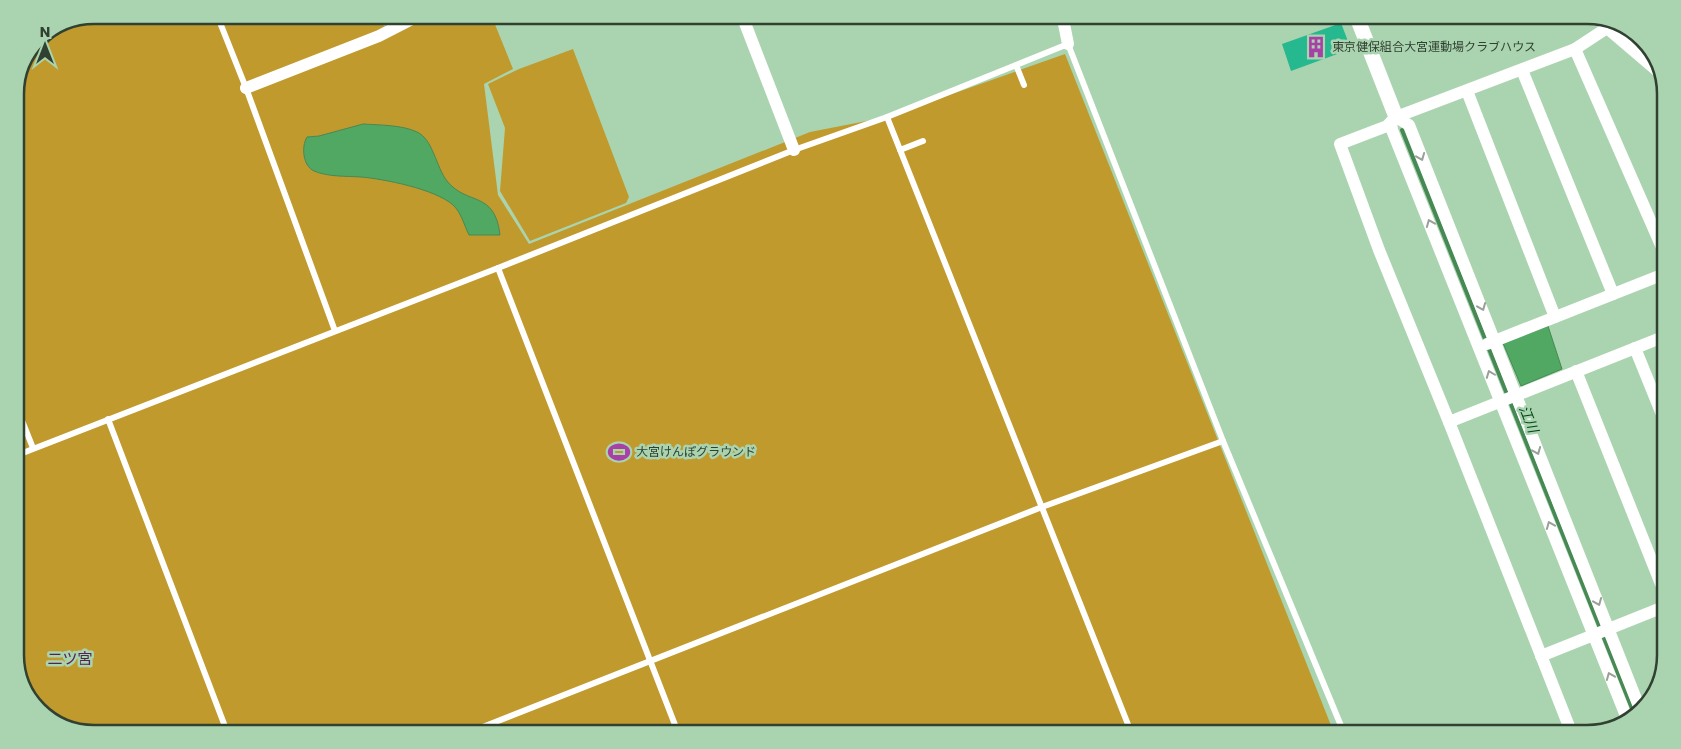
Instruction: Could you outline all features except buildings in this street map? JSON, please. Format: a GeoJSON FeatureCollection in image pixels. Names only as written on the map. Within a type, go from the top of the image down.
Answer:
{"type":"FeatureCollection","features":[{"type":"Feature","properties":{"kind":"street"},"geometry":{"type":"LineString","coordinates":[[246,88],[379,36],[402,24]]}},
{"type":"Feature","properties":{"kind":"street"},"geometry":{"type":"LineString","coordinates":[[745,24],[794,150]]}},
{"type":"Feature","properties":{"kind":"street"},"geometry":{"type":"LineString","coordinates":[[1064,24],[1068,44]]}},
{"type":"Feature","properties":{"kind":"street"},"geometry":{"type":"LineString","coordinates":[[1359,24],[1394,119],[1408,125],[1487,344],[1601,632],[1625,713]]}},
{"type":"Feature","properties":{"kind":"street"},"geometry":{"type":"LineString","coordinates":[[1568,725],[1379,250],[1340,144],[1387,126],[1394,119],[1575,49],[1607,27]]}},
{"type":"Feature","properties":{"kind":"street"},"geometry":{"type":"LineString","coordinates":[[1613,29],[1651,64]]}},
{"type":"Feature","properties":{"kind":"street"},"geometry":{"type":"LineString","coordinates":[[1575,49],[1657,227]]}},
{"type":"Feature","properties":{"kind":"street"},"geometry":{"type":"LineString","coordinates":[[1522,70],[1613,294]]}},
{"type":"Feature","properties":{"kind":"street"},"geometry":{"type":"LineString","coordinates":[[1467,90],[1555,317]]}},
{"type":"Feature","properties":{"kind":"street"},"geometry":{"type":"LineString","coordinates":[[1487,344],[1657,277]]}},
{"type":"Feature","properties":{"kind":"street"},"geometry":{"type":"LineString","coordinates":[[1449,422],[1657,339]]}},
{"type":"Feature","properties":{"kind":"street"},"geometry":{"type":"LineString","coordinates":[[1635,348],[1657,402]]}},
{"type":"Feature","properties":{"kind":"street"},"geometry":{"type":"LineString","coordinates":[[1576,371],[1657,574]]}},
{"type":"Feature","properties":{"kind":"street"},"geometry":{"type":"LineString","coordinates":[[1541,656],[1657,610]]}},
{"type":"Feature","properties":{"kind":"street"},"geometry":{"type":"LineString","coordinates":[[1601,632],[1638,704]]}},
{"type":"Feature","properties":{"kind":"lane"},"geometry":{"type":"LineString","coordinates":[[220,24],[246,88],[335,331]]}},
{"type":"Feature","properties":{"kind":"lane"},"geometry":{"type":"LineString","coordinates":[[24,452],[498,268],[794,150],[887,117],[1068,44],[1223,441],[1341,725]]}},
{"type":"Feature","properties":{"kind":"lane"},"geometry":{"type":"LineString","coordinates":[[1016,64],[1024,85]]}},
{"type":"Feature","properties":{"kind":"lane"},"geometry":{"type":"LineString","coordinates":[[887,117],[1127,725]]}},
{"type":"Feature","properties":{"kind":"lane"},"geometry":{"type":"LineString","coordinates":[[900,150],[923,141]]}},
{"type":"Feature","properties":{"kind":"lane"},"geometry":{"type":"LineString","coordinates":[[498,268],[675,725]]}},
{"type":"Feature","properties":{"kind":"lane"},"geometry":{"type":"LineString","coordinates":[[108,419],[225,725]]}},
{"type":"Feature","properties":{"kind":"lane"},"geometry":{"type":"LineString","coordinates":[[24,426],[33,448]]}},
{"type":"Feature","properties":{"kind":"lane"},"geometry":{"type":"LineString","coordinates":[[488,725],[1042,507],[1223,441]]}},
{"type":"Feature","properties":{"kind":"shaded area","name":"大宮けんぽグラウンド"},"geometry":{"type":"Polygon","coordinates":[[[94,24],[383,24],[384,26],[390,24],[495,24],[513,69],[484,84],[498,195],[529,244],[810,132],[887,117],[1065,54],[1331,725],[94,725],[80,724],[59,716],[44,705],[33,690],[25,669],[24,660],[24,89],[29,67],[36,55],[44,44],[55,36],[67,29],[80,25],[94,24]]]}},
{"type":"Feature","properties":{"kind":"shaded area"},"geometry":{"type":"Polygon","coordinates":[[[573,49],[629,197],[626,203],[530,241],[500,191],[505,128],[488,84],[519,69],[573,49]]]}},
{"type":"Feature","properties":{"kind":"shaded area"},"geometry":{"type":"Polygon","coordinates":[[[363,124],[405,128],[422,136],[431,147],[447,181],[455,189],[479,200],[492,211],[497,221],[500,235],[469,235],[456,208],[445,199],[434,194],[383,180],[337,176],[310,169],[304,156],[304,146],[307,137],[319,136],[363,124]]]}},
{"type":"Feature","properties":{"kind":"shaded area"},"geometry":{"type":"Polygon","coordinates":[[[1548,326],[1562,369],[1521,386],[1503,343],[1548,326]]]}},
{"type":"Feature","properties":{"kind":"waterway","name":"江川"},"geometry":{"type":"LineString","coordinates":[[1402,130],[1632,709]]}},
{"type":"Feature","properties":{"kind":"place","name":"東京健保組合大宮運動場クラブハウス"},"geometry":{"type":"Point","coordinates":[1316,47]}},
{"type":"Feature","properties":{"kind":"place","name":"大宮けんぽグラウンド"},"geometry":{"type":"Point","coordinates":[619,452]}},
{"type":"Feature","properties":{"kind":"district","name":"二ツ宮"},"geometry":{"type":"Point","coordinates":[70,659]}}]}
